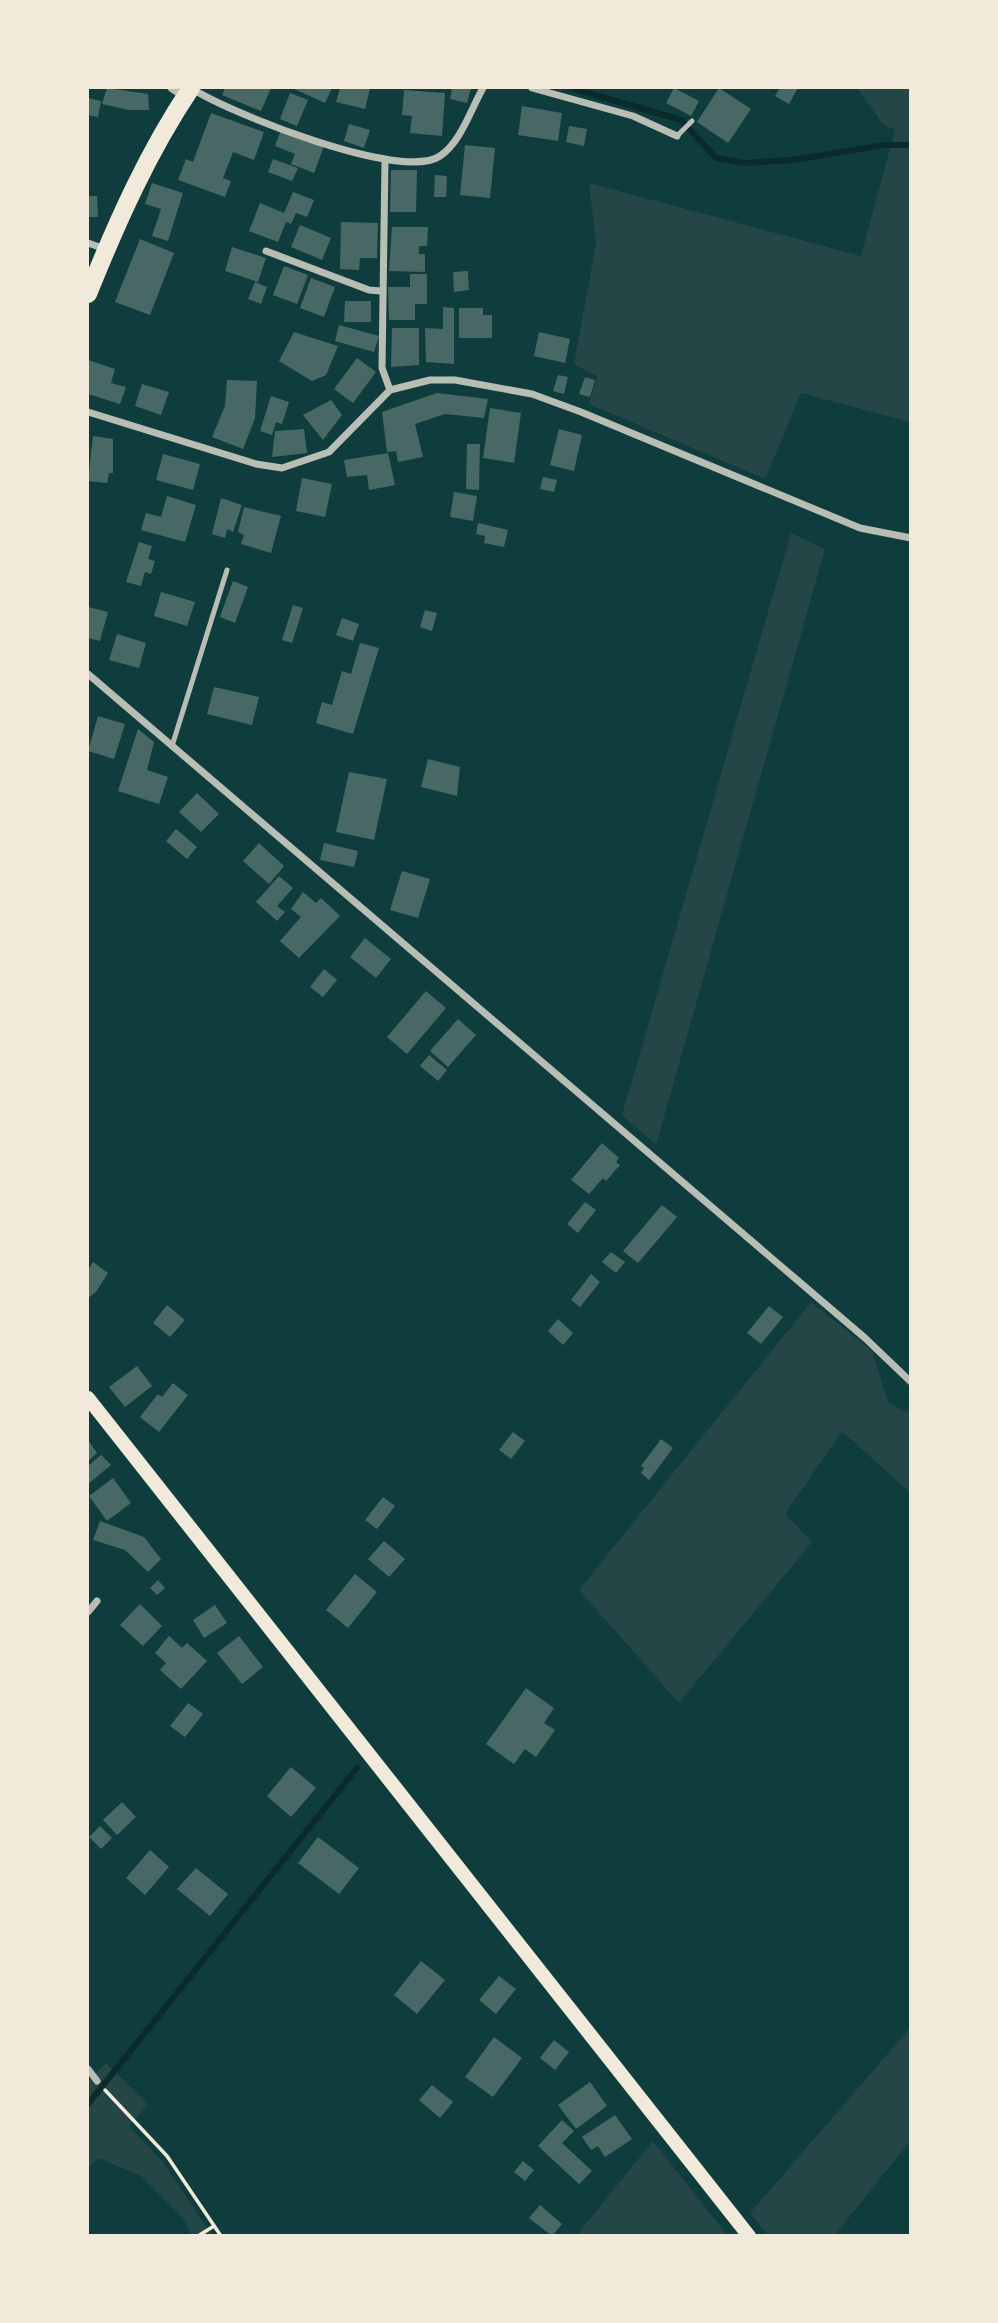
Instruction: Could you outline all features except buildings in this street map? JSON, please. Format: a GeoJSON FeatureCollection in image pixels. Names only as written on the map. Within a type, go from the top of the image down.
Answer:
{"type":"FeatureCollection","features":[{"type":"Feature","properties":{"kind":"main road"},"geometry":{"type":"LineString","coordinates":[[88,294],[106,249],[185,90]]}},
{"type":"Feature","properties":{"kind":"main road"},"geometry":{"type":"LineString","coordinates":[[88,1398],[749,2235]]}},
{"type":"Feature","properties":{"kind":"street"},"geometry":{"type":"LineString","coordinates":[[185,90],[219,105],[363,156],[384,161],[415,162],[439,157],[454,141],[483,88]]}},
{"type":"Feature","properties":{"kind":"street"},"geometry":{"type":"LineString","coordinates":[[533,88],[633,116],[677,136]]}},
{"type":"Feature","properties":{"kind":"street"},"geometry":{"type":"LineString","coordinates":[[384,161],[382,368],[390,390]]}},
{"type":"Feature","properties":{"kind":"street"},"geometry":{"type":"LineString","coordinates":[[88,243],[106,249]]}},
{"type":"Feature","properties":{"kind":"street"},"geometry":{"type":"LineString","coordinates":[[266,251],[369,290],[381,291]]}},
{"type":"Feature","properties":{"kind":"street"},"geometry":{"type":"LineString","coordinates":[[88,412],[256,464],[282,468],[328,452],[390,390],[430,380],[455,380],[532,394],[860,528],[911,538]]}},
{"type":"Feature","properties":{"kind":"street"},"geometry":{"type":"LineString","coordinates":[[88,674],[865,1338],[911,1382]]}},
{"type":"Feature","properties":{"kind":"street"},"geometry":{"type":"LineString","coordinates":[[88,1612],[97,1601]]}},
{"type":"Feature","properties":{"kind":"street"},"geometry":{"type":"LineString","coordinates":[[88,2069],[97,2081]]}},
{"type":"Feature","properties":{"kind":"lane"},"geometry":{"type":"LineString","coordinates":[[677,136],[692,121]]}},
{"type":"Feature","properties":{"kind":"lane"},"geometry":{"type":"LineString","coordinates":[[172,746],[227,570]]}},
{"type":"Feature","properties":{"kind":"path"},"geometry":{"type":"LineString","coordinates":[[107,2092],[167,2156],[221,2235]]}},
{"type":"Feature","properties":{"kind":"path"},"geometry":{"type":"LineString","coordinates":[[198,2235],[214,2226]]}},
{"type":"Feature","properties":{"kind":"shaded area"},"geometry":{"type":"Polygon","coordinates":[[[857,88],[910,88],[910,422],[801,393],[765,479],[589,404],[597,376],[574,364],[596,244],[589,183],[861,256],[895,130],[883,124],[857,88]]]}},
{"type":"Feature","properties":{"kind":"shaded area"},"geometry":{"type":"Polygon","coordinates":[[[791,533],[825,549],[656,1145],[622,1115],[791,533]]]}},
{"type":"Feature","properties":{"kind":"shaded area"},"geometry":{"type":"Polygon","coordinates":[[[811,1302],[872,1351],[888,1402],[905,1412],[910,1409],[910,1493],[842,1431],[785,1514],[812,1542],[679,1703],[579,1590],[811,1302]]]}},
{"type":"Feature","properties":{"kind":"shaded area"},"geometry":{"type":"Polygon","coordinates":[[[910,2028],[910,2141],[835,2235],[768,2235],[750,2213],[910,2028]]]}},
{"type":"Feature","properties":{"kind":"shaded area"},"geometry":{"type":"Polygon","coordinates":[[[106,2063],[148,2104],[129,2126],[163,2162],[212,2235],[191,2235],[183,2218],[141,2176],[98,2158],[88,2169],[88,2081],[106,2063]]]}},
{"type":"Feature","properties":{"kind":"shaded area"},"geometry":{"type":"Polygon","coordinates":[[[653,2141],[727,2235],[577,2235],[653,2141]]]}},
{"type":"Feature","properties":{"kind":"waterway"},"geometry":{"type":"LineString","coordinates":[[571,88],[681,120],[716,158],[743,163],[793,160],[885,145],[911,145]]}},
{"type":"Feature","properties":{"kind":"waterway"},"geometry":{"type":"LineString","coordinates":[[88,2104],[357,1768]]}}]}
